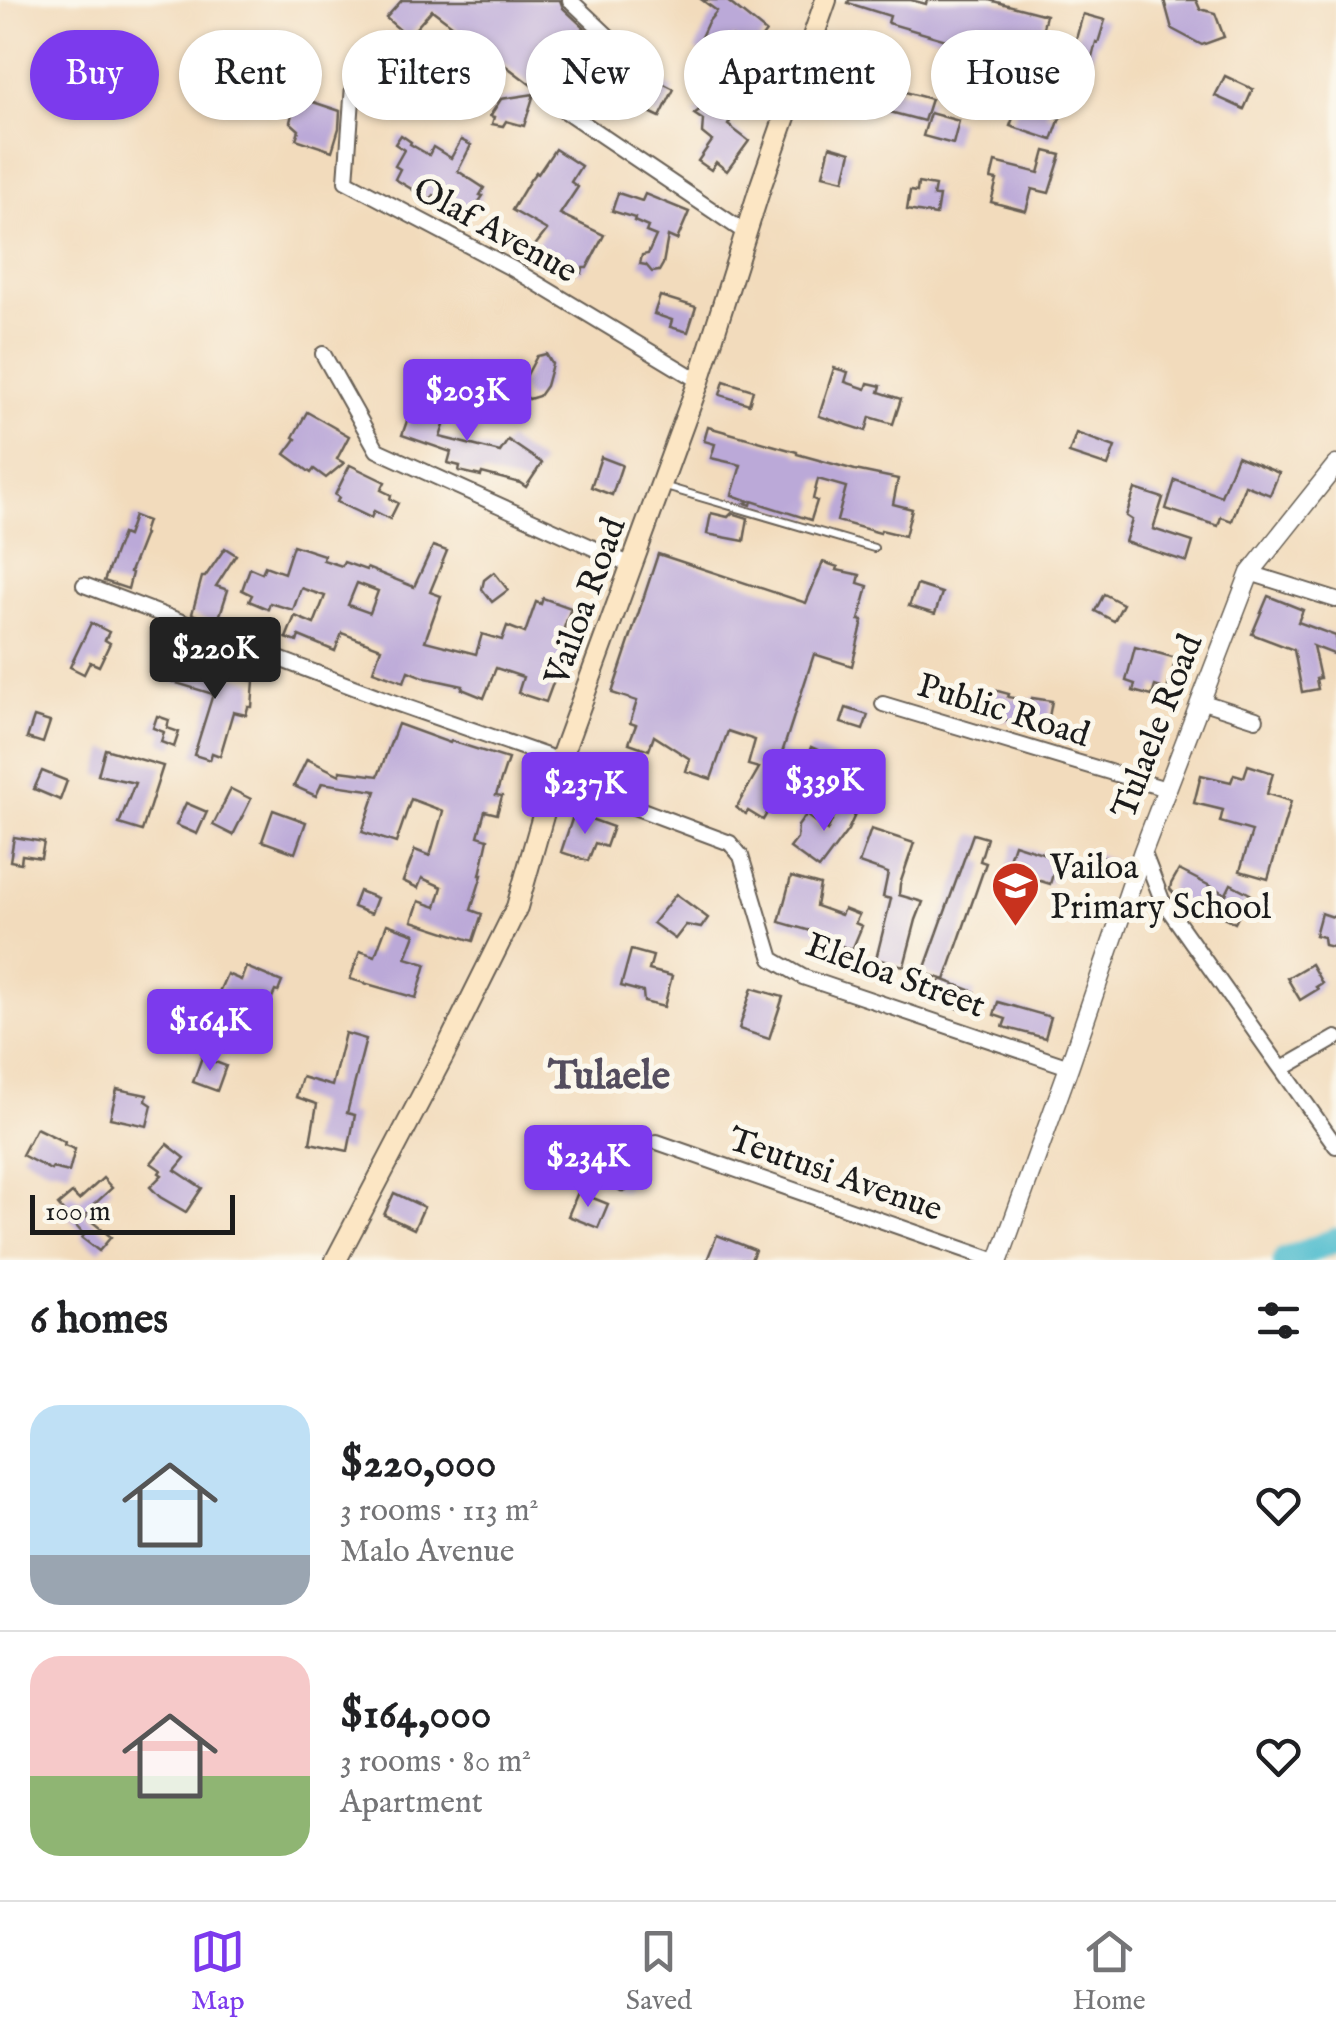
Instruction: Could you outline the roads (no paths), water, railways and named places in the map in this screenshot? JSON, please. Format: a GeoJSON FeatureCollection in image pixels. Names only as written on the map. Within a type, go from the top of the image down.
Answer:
{"type":"FeatureCollection","features":[{"type":"Feature","properties":{"kind":"main road","name":"Vailoa Road"},"geometry":{"type":"LineString","coordinates":[[336,1260],[518,908],[558,769],[698,381],[822,2]]}},
{"type":"Feature","properties":{"kind":"street"},"geometry":{"type":"LineString","coordinates":[[570,0],[607,35],[555,104],[746,233]]}},
{"type":"Feature","properties":{"kind":"street","name":"Olaf Avenue"},"geometry":{"type":"LineString","coordinates":[[350,120],[346,181],[513,269],[698,381]]}},
{"type":"Feature","properties":{"kind":"street"},"geometry":{"type":"LineString","coordinates":[[323,354],[378,450],[632,566]]}},
{"type":"Feature","properties":{"kind":"street","name":"Tulaele Road"},"geometry":{"type":"LineString","coordinates":[[996,1260],[1069,1067],[1143,851],[1250,573],[1336,465]]}},
{"type":"Feature","properties":{"kind":"street"},"geometry":{"type":"LineString","coordinates":[[1250,573],[1336,600]]}},
{"type":"Feature","properties":{"kind":"street","name":"Eleloa Street"},"geometry":{"type":"LineString","coordinates":[[84,585],[398,704],[730,843],[741,856],[772,959],[803,977],[1069,1067]]}},
{"type":"Feature","properties":{"kind":"street"},"geometry":{"type":"LineString","coordinates":[[1200,701],[1256,719]]}},
{"type":"Feature","properties":{"kind":"street","name":"Public Road"},"geometry":{"type":"LineString","coordinates":[[883,704],[1166,789]]}},
{"type":"Feature","properties":{"kind":"street"},"geometry":{"type":"LineString","coordinates":[[1143,851],[1162,900],[1336,1146]]}},
{"type":"Feature","properties":{"kind":"street"},"geometry":{"type":"LineString","coordinates":[[1282,1069],[1336,1038]]}},
{"type":"Feature","properties":{"kind":"street","name":"Teutusi Avenue"},"geometry":{"type":"LineString","coordinates":[[658,1142],[996,1260]]}},
{"type":"Feature","properties":{"kind":"lane"},"geometry":{"type":"LineString","coordinates":[[660,485],[874,548]]}},
{"type":"Feature","properties":{"kind":"waterway"},"geometry":{"type":"LineString","coordinates":[[1285,1260],[1336,1240]]}},
{"type":"Feature","properties":{"kind":"place","name":"Vailoa Primary School"},"geometry":{"type":"Point","coordinates":[1015,928]}},
{"type":"Feature","properties":{"kind":"district","name":"Tulaele"},"geometry":{"type":"Point","coordinates":[609,1074]}}]}
